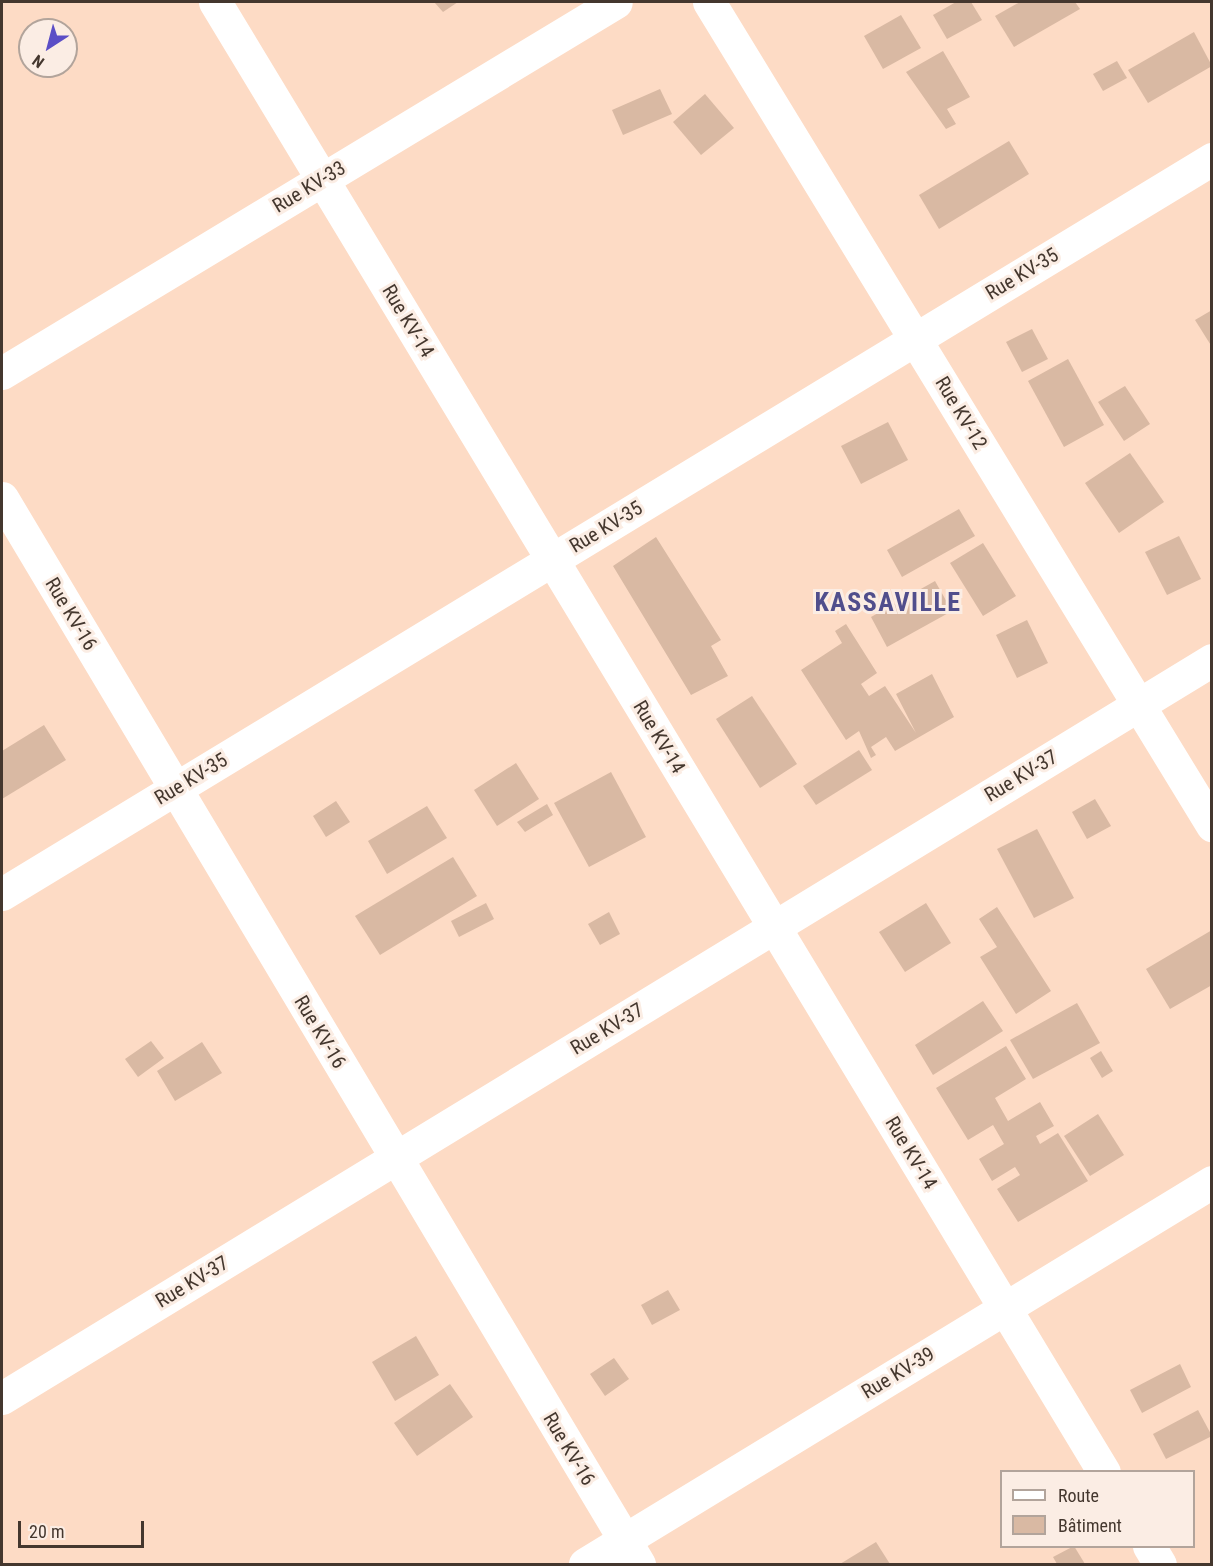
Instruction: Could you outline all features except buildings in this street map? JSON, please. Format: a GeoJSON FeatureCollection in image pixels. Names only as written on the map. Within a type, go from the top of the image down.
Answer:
{"type":"FeatureCollection","features":[{"type":"Feature","properties":{"kind":"street","name":"Rue KV-14"},"geometry":{"type":"LineString","coordinates":[[215,2],[1103,1470]]}},
{"type":"Feature","properties":{"kind":"street","name":"Rue KV-33"},"geometry":{"type":"LineString","coordinates":[[2,373],[616,2]]}},
{"type":"Feature","properties":{"kind":"street","name":"Rue KV-12"},"geometry":{"type":"LineString","coordinates":[[710,2],[1212,825]]}},
{"type":"Feature","properties":{"kind":"street","name":"Rue KV-35"},"geometry":{"type":"LineString","coordinates":[[2,894],[1212,159]]}},
{"type":"Feature","properties":{"kind":"street","name":"Rue KV-16"},"geometry":{"type":"LineString","coordinates":[[2,498],[632,1552]]}},
{"type":"Feature","properties":{"kind":"street","name":"Rue KV-37"},"geometry":{"type":"LineString","coordinates":[[2,1398],[1212,660]]}},
{"type":"Feature","properties":{"kind":"street","name":"Rue KV-39"},"geometry":{"type":"LineString","coordinates":[[585,1564],[632,1552],[1005,1308],[1212,1182]]}},
{"type":"Feature","properties":{"kind":"street"},"geometry":{"type":"LineString","coordinates":[[1150,1548],[1160,1564]]}},
{"type":"Feature","properties":{"kind":"district","name":"KASSAVILLE"},"geometry":{"type":"Point","coordinates":[888,603]}}]}
